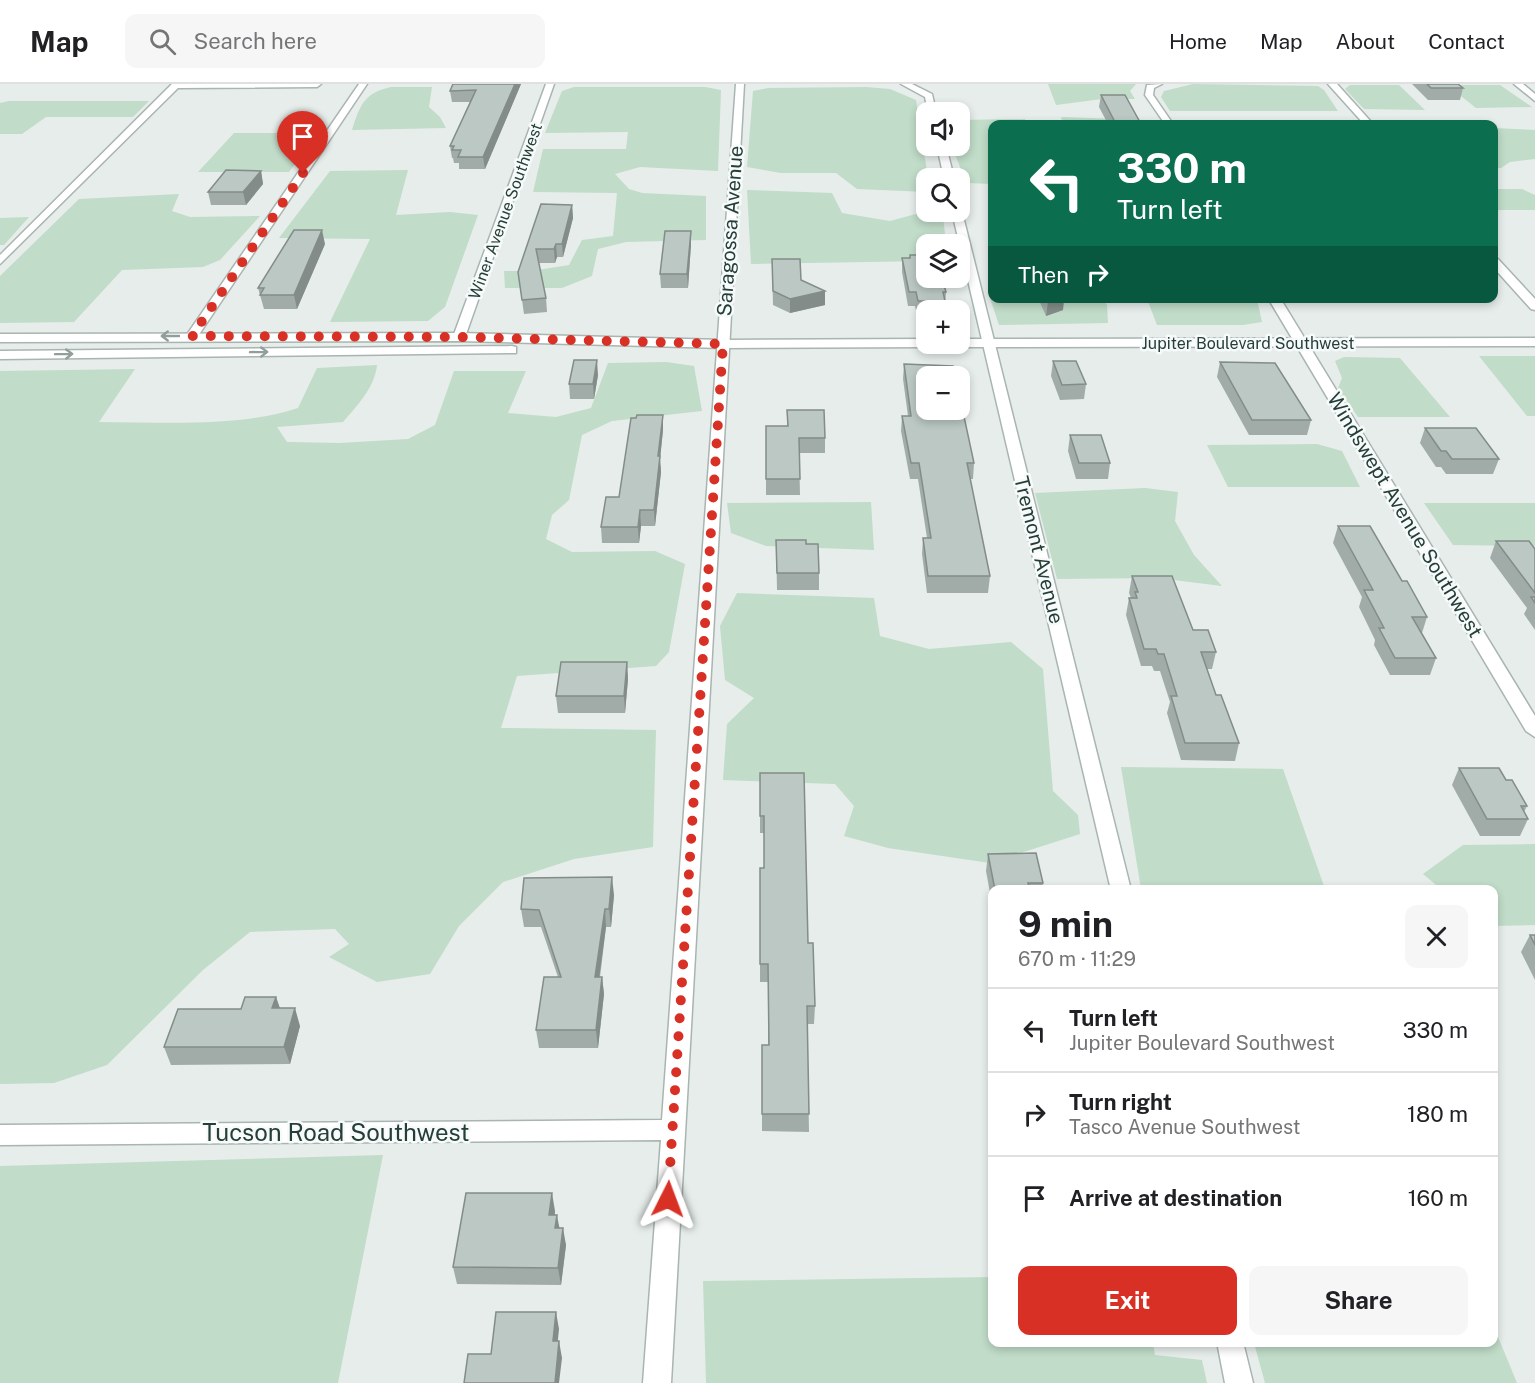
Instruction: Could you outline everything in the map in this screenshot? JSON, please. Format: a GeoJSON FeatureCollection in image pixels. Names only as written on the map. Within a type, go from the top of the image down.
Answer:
{"type":"FeatureCollection","features":[{"type":"Feature","properties":{"kind":"street"},"geometry":{"type":"LineString","coordinates":[[0,261],[176,84],[317,84]]}},
{"type":"Feature","properties":{"kind":"street"},"geometry":{"type":"LineString","coordinates":[[192,336],[363,84]]}},
{"type":"Feature","properties":{"kind":"street","name":"Winer Avenue Southwest"},"geometry":{"type":"LineString","coordinates":[[459,337],[550,84]]}},
{"type":"Feature","properties":{"kind":"street","name":"Saragossa Avenue"},"geometry":{"type":"LineString","coordinates":[[657,1383],[740,84]]}},
{"type":"Feature","properties":{"kind":"street"},"geometry":{"type":"LineString","coordinates":[[907,84],[928,96],[930,102]]}},
{"type":"Feature","properties":{"kind":"street"},"geometry":{"type":"LineString","coordinates":[[1158,84],[1150,87],[1149,95],[1166,120]]}},
{"type":"Feature","properties":{"kind":"street"},"geometry":{"type":"LineString","coordinates":[[1332,84],[1365,120]]}},
{"type":"Feature","properties":{"kind":"street"},"geometry":{"type":"LineString","coordinates":[[1518,84],[1535,98]]}},
{"type":"Feature","properties":{"kind":"street","name":"Tremont Avenue"},"geometry":{"type":"LineString","coordinates":[[960,222],[1120,885]]}},
{"type":"Feature","properties":{"kind":"street"},"geometry":{"type":"LineString","coordinates":[[1498,265],[1535,306]]}},
{"type":"Feature","properties":{"kind":"street","name":"Windswept Avenue Southwest"},"geometry":{"type":"LineString","coordinates":[[1277,303],[1535,731]]}},
{"type":"Feature","properties":{"kind":"street"},"geometry":{"type":"LineString","coordinates":[[0,338],[459,337],[723,344]]}},
{"type":"Feature","properties":{"kind":"street","name":"Jupiter Boulevard Southwest"},"geometry":{"type":"LineString","coordinates":[[970,343],[1535,342]]}},
{"type":"Feature","properties":{"kind":"street"},"geometry":{"type":"LineString","coordinates":[[0,355],[548,350],[723,344],[916,343]]}},
{"type":"Feature","properties":{"kind":"street","name":"Tucson Road Southwest"},"geometry":{"type":"LineString","coordinates":[[0,1135],[672,1130]]}},
{"type":"Feature","properties":{"kind":"street"},"geometry":{"type":"LineString","coordinates":[[1231,1347],[1239,1383]]}},
{"type":"Feature","properties":{"kind":"green space"},"geometry":{"type":"Polygon","coordinates":[[[1048,84],[1136,84],[1130,91],[1135,99],[1102,99],[1056,105],[1048,84]]]}},
{"type":"Feature","properties":{"kind":"green space"},"geometry":{"type":"Polygon","coordinates":[[[1193,84],[1318,86],[1324,90],[1338,111],[1170,111],[1161,97],[1164,91],[1193,84]]]}},
{"type":"Feature","properties":{"kind":"green space"},"geometry":{"type":"Polygon","coordinates":[[[1350,85],[1399,85],[1425,110],[1364,109],[1345,89],[1350,85]]]}},
{"type":"Feature","properties":{"kind":"green space"},"geometry":{"type":"Polygon","coordinates":[[[1447,85],[1500,85],[1532,107],[1476,108],[1447,85]]]}},
{"type":"Feature","properties":{"kind":"green space"},"geometry":{"type":"Polygon","coordinates":[[[391,87],[432,87],[429,107],[440,117],[446,128],[352,130],[364,101],[375,93],[391,87]]]}},
{"type":"Feature","properties":{"kind":"green space"},"geometry":{"type":"Polygon","coordinates":[[[574,87],[705,87],[721,90],[718,171],[640,167],[615,174],[629,189],[642,193],[706,196],[706,240],[626,242],[598,249],[592,276],[562,288],[505,288],[504,271],[531,271],[569,265],[582,240],[613,236],[617,193],[533,192],[543,149],[626,149],[628,132],[545,133],[562,91],[574,87]]]}},
{"type":"Feature","properties":{"kind":"green space"},"geometry":{"type":"Polygon","coordinates":[[[866,87],[890,89],[916,100],[916,156],[925,156],[926,168],[916,168],[916,192],[857,189],[836,173],[781,173],[747,167],[753,91],[768,88],[866,87]]]}},
{"type":"Feature","properties":{"kind":"green space"},"geometry":{"type":"Polygon","coordinates":[[[9,101],[149,101],[133,117],[46,117],[22,134],[0,134],[0,103],[9,101]]]}},
{"type":"Feature","properties":{"kind":"green space"},"geometry":{"type":"Polygon","coordinates":[[[1061,117],[1146,120],[1062,120],[1061,117]]]}},
{"type":"Feature","properties":{"kind":"green space"},"geometry":{"type":"Polygon","coordinates":[[[1025,119],[988,120],[988,184],[970,183],[970,168],[960,168],[956,156],[970,156],[970,120],[1025,119]]]}},
{"type":"Feature","properties":{"kind":"green space"},"geometry":{"type":"Polygon","coordinates":[[[1498,128],[1535,130],[1535,159],[1510,162],[1498,168],[1498,128]]]}},
{"type":"Feature","properties":{"kind":"green space"},"geometry":{"type":"Polygon","coordinates":[[[234,133],[298,133],[315,137],[289,172],[198,172],[234,133]]]}},
{"type":"Feature","properties":{"kind":"green space"},"geometry":{"type":"Polygon","coordinates":[[[408,170],[396,215],[450,212],[478,215],[445,307],[428,321],[330,322],[370,239],[279,238],[330,171],[408,170]]]}},
{"type":"Feature","properties":{"kind":"green space"},"geometry":{"type":"Polygon","coordinates":[[[1498,189],[1522,189],[1535,195],[1535,210],[1498,210],[1498,189]]]}},
{"type":"Feature","properties":{"kind":"green space"},"geometry":{"type":"Polygon","coordinates":[[[747,190],[832,193],[842,213],[890,221],[916,214],[916,222],[944,222],[945,234],[916,234],[916,261],[751,264],[747,190]]]}},
{"type":"Feature","properties":{"kind":"green space"},"geometry":{"type":"Polygon","coordinates":[[[179,194],[172,211],[190,217],[260,216],[220,260],[203,267],[122,270],[74,322],[0,323],[0,276],[79,199],[179,194]]]}},
{"type":"Feature","properties":{"kind":"green space"},"geometry":{"type":"Polygon","coordinates":[[[29,217],[4,245],[0,245],[0,218],[29,217]]]}},
{"type":"Feature","properties":{"kind":"green space"},"geometry":{"type":"Polygon","coordinates":[[[992,303],[1106,303],[1107,305],[1108,323],[999,325],[992,303]]]}},
{"type":"Feature","properties":{"kind":"green space"},"geometry":{"type":"Polygon","coordinates":[[[1149,303],[1258,303],[1262,322],[1243,325],[1157,325],[1149,303]]]}},
{"type":"Feature","properties":{"kind":"green space"},"geometry":{"type":"Polygon","coordinates":[[[1479,356],[1535,356],[1535,416],[1527,416],[1479,356]]]}},
{"type":"Feature","properties":{"kind":"green space"},"geometry":{"type":"Polygon","coordinates":[[[1344,357],[1400,358],[1450,417],[1358,417],[1338,388],[1342,378],[1335,361],[1344,357]]]}},
{"type":"Feature","properties":{"kind":"green space"},"geometry":{"type":"Polygon","coordinates":[[[666,362],[694,366],[702,411],[612,421],[582,435],[569,500],[552,515],[546,539],[572,552],[655,551],[685,564],[669,652],[656,666],[517,676],[501,728],[656,730],[653,847],[574,859],[503,882],[459,926],[430,974],[377,982],[329,957],[349,944],[335,929],[250,932],[203,970],[107,1065],[54,1083],[0,1084],[0,371],[135,369],[99,422],[174,423],[250,419],[298,408],[317,368],[377,365],[369,388],[343,422],[277,427],[287,442],[340,443],[408,439],[435,425],[454,371],[526,371],[508,413],[556,417],[591,408],[608,363],[666,362]]]}},
{"type":"Feature","properties":{"kind":"green space"},"geometry":{"type":"Polygon","coordinates":[[[1317,444],[1342,451],[1360,487],[1228,487],[1207,445],[1317,444]]]}},
{"type":"Feature","properties":{"kind":"green space"},"geometry":{"type":"Polygon","coordinates":[[[1145,488],[1178,492],[1175,521],[1194,555],[1222,586],[1157,578],[1057,579],[1035,493],[1145,488]]]}},
{"type":"Feature","properties":{"kind":"green space"},"geometry":{"type":"Polygon","coordinates":[[[871,502],[874,550],[766,546],[731,533],[727,503],[871,502]]]}},
{"type":"Feature","properties":{"kind":"green space"},"geometry":{"type":"Polygon","coordinates":[[[1424,503],[1535,503],[1535,546],[1453,545],[1424,503]]]}},
{"type":"Feature","properties":{"kind":"green space"},"geometry":{"type":"Polygon","coordinates":[[[737,593],[874,598],[880,636],[929,649],[1011,642],[1043,669],[1053,791],[1078,815],[1080,834],[990,863],[888,848],[844,836],[854,806],[835,784],[723,780],[727,724],[754,698],[725,680],[720,626],[737,593]]]}},
{"type":"Feature","properties":{"kind":"green space"},"geometry":{"type":"Polygon","coordinates":[[[1121,767],[1283,769],[1324,885],[1140,885],[1121,767]]]}},
{"type":"Feature","properties":{"kind":"green space"},"geometry":{"type":"Polygon","coordinates":[[[1535,844],[1535,925],[1498,926],[1498,885],[1436,885],[1423,874],[1463,845],[1535,844]]]}},
{"type":"Feature","properties":{"kind":"green space"},"geometry":{"type":"Polygon","coordinates":[[[383,1155],[338,1383],[0,1383],[0,1166],[383,1155]]]}},
{"type":"Feature","properties":{"kind":"green space"},"geometry":{"type":"Polygon","coordinates":[[[988,1277],[988,1347],[1154,1347],[1155,1355],[1202,1360],[1207,1383],[706,1383],[703,1281],[988,1277]]]}},
{"type":"Feature","properties":{"kind":"green space"},"geometry":{"type":"Polygon","coordinates":[[[1498,1337],[1517,1383],[1265,1383],[1255,1347],[1498,1347],[1498,1337]]]}},
{"type":"Feature","properties":{"kind":"building"},"geometry":{"type":"Polygon","coordinates":[[[453,84],[515,84],[483,157],[458,157],[461,150],[452,150],[454,146],[450,146],[476,90],[450,91],[453,84]]]}},
{"type":"Feature","properties":{"kind":"building"},"geometry":{"type":"Polygon","coordinates":[[[1427,84],[1458,84],[1463,88],[1431,88],[1427,84]]]}},
{"type":"Feature","properties":{"kind":"building"},"geometry":{"type":"Polygon","coordinates":[[[1101,95],[1125,95],[1139,120],[1114,120],[1101,95]]]}},
{"type":"Feature","properties":{"kind":"building"},"geometry":{"type":"Polygon","coordinates":[[[226,170],[261,171],[243,192],[208,192],[226,170]]]}},
{"type":"Feature","properties":{"kind":"building"},"geometry":{"type":"Polygon","coordinates":[[[541,204],[572,205],[562,244],[556,244],[554,249],[536,249],[546,298],[522,300],[518,272],[541,204]]]}},
{"type":"Feature","properties":{"kind":"building"},"geometry":{"type":"Polygon","coordinates":[[[294,230],[322,230],[294,295],[260,295],[264,288],[258,288],[294,230]]]}},
{"type":"Feature","properties":{"kind":"building"},"geometry":{"type":"Polygon","coordinates":[[[665,231],[691,231],[687,274],[660,274],[665,231]]]}},
{"type":"Feature","properties":{"kind":"building"},"geometry":{"type":"Polygon","coordinates":[[[910,255],[916,255],[916,288],[945,288],[946,292],[943,292],[945,300],[918,300],[916,292],[909,292],[902,258],[910,258],[910,255]]]}},
{"type":"Feature","properties":{"kind":"building"},"geometry":{"type":"Polygon","coordinates":[[[772,259],[800,259],[801,280],[825,291],[790,299],[773,291],[772,259]]]}},
{"type":"Feature","properties":{"kind":"building"},"geometry":{"type":"Polygon","coordinates":[[[574,360],[597,360],[593,384],[569,384],[574,360]]]}},
{"type":"Feature","properties":{"kind":"building"},"geometry":{"type":"Polygon","coordinates":[[[1053,361],[1076,361],[1086,384],[1062,385],[1053,361]]]}},
{"type":"Feature","properties":{"kind":"building"},"geometry":{"type":"Polygon","coordinates":[[[1220,362],[1275,363],[1311,420],[1252,420],[1220,362]]]}},
{"type":"Feature","properties":{"kind":"building"},"geometry":{"type":"Polygon","coordinates":[[[904,364],[953,366],[916,366],[916,420],[965,420],[974,463],[967,463],[990,576],[928,576],[923,538],[931,538],[919,463],[911,463],[902,416],[911,416],[904,364]]]}},
{"type":"Feature","properties":{"kind":"building"},"geometry":{"type":"Polygon","coordinates":[[[787,410],[824,410],[825,438],[799,438],[800,479],[766,479],[766,426],[788,426],[787,410]]]}},
{"type":"Feature","properties":{"kind":"building"},"geometry":{"type":"Polygon","coordinates":[[[637,415],[663,415],[654,510],[640,510],[638,527],[601,527],[606,497],[619,497],[631,418],[636,418],[637,415]]]}},
{"type":"Feature","properties":{"kind":"building"},"geometry":{"type":"Polygon","coordinates":[[[1425,428],[1476,428],[1499,459],[1452,459],[1446,451],[1441,451],[1425,428]]]}},
{"type":"Feature","properties":{"kind":"building"},"geometry":{"type":"Polygon","coordinates":[[[1070,435],[1101,435],[1110,463],[1079,463],[1070,435]]]}},
{"type":"Feature","properties":{"kind":"building"},"geometry":{"type":"Polygon","coordinates":[[[1338,526],[1370,526],[1402,581],[1407,581],[1427,617],[1412,617],[1436,658],[1395,658],[1379,628],[1384,628],[1364,590],[1373,590],[1338,526]]]}},
{"type":"Feature","properties":{"kind":"building"},"geometry":{"type":"Polygon","coordinates":[[[776,540],[806,540],[806,544],[818,544],[819,573],[777,573],[776,540]]]}},
{"type":"Feature","properties":{"kind":"building"},"geometry":{"type":"Polygon","coordinates":[[[1496,541],[1529,541],[1535,549],[1535,593],[1496,541]]]}},
{"type":"Feature","properties":{"kind":"building"},"geometry":{"type":"Polygon","coordinates":[[[1132,576],[1172,576],[1193,630],[1208,630],[1216,652],[1201,652],[1216,695],[1221,695],[1239,743],[1185,743],[1171,696],[1177,696],[1164,654],[1158,654],[1156,649],[1144,649],[1129,598],[1137,598],[1135,592],[1138,592],[1132,576]]]}},
{"type":"Feature","properties":{"kind":"building"},"geometry":{"type":"Polygon","coordinates":[[[561,662],[627,662],[624,696],[556,696],[561,662]]]}},
{"type":"Feature","properties":{"kind":"building"},"geometry":{"type":"Polygon","coordinates":[[[1459,768],[1499,768],[1506,780],[1512,780],[1527,806],[1521,806],[1528,819],[1487,819],[1459,768]]]}},
{"type":"Feature","properties":{"kind":"building"},"geometry":{"type":"Polygon","coordinates":[[[760,773],[804,773],[808,943],[813,943],[815,1006],[807,1006],[809,1114],[762,1114],[762,1045],[769,1045],[768,964],[760,964],[760,868],[764,868],[764,816],[760,816],[760,773]]]}},
{"type":"Feature","properties":{"kind":"building"},"geometry":{"type":"Polygon","coordinates":[[[1036,853],[1043,883],[994,885],[988,854],[1036,853]]]}},
{"type":"Feature","properties":{"kind":"building"},"geometry":{"type":"Polygon","coordinates":[[[612,877],[609,909],[605,909],[595,977],[602,977],[596,1030],[536,1030],[544,977],[561,977],[539,910],[521,909],[524,878],[612,877]]]}},
{"type":"Feature","properties":{"kind":"building"},"geometry":{"type":"Polygon","coordinates":[[[1530,935],[1535,935],[1535,945],[1530,935]]]}},
{"type":"Feature","properties":{"kind":"building"},"geometry":{"type":"Polygon","coordinates":[[[245,997],[276,997],[272,1008],[295,1008],[284,1047],[164,1047],[178,1009],[241,1009],[245,997]]]}},
{"type":"Feature","properties":{"kind":"building"},"geometry":{"type":"Polygon","coordinates":[[[466,1193],[552,1193],[549,1215],[557,1215],[555,1228],[563,1228],[558,1268],[453,1267],[466,1193]]]}},
{"type":"Feature","properties":{"kind":"building"},"geometry":{"type":"Polygon","coordinates":[[[496,1312],[556,1312],[553,1341],[559,1341],[555,1383],[464,1383],[468,1354],[491,1354],[496,1312]]]}},
{"type":"Feature","properties":{"kind":"route"},"geometry":{"type":"LineString","coordinates":[[303,173],[192,336],[459,337],[723,344],[668,1199]]}}]}
